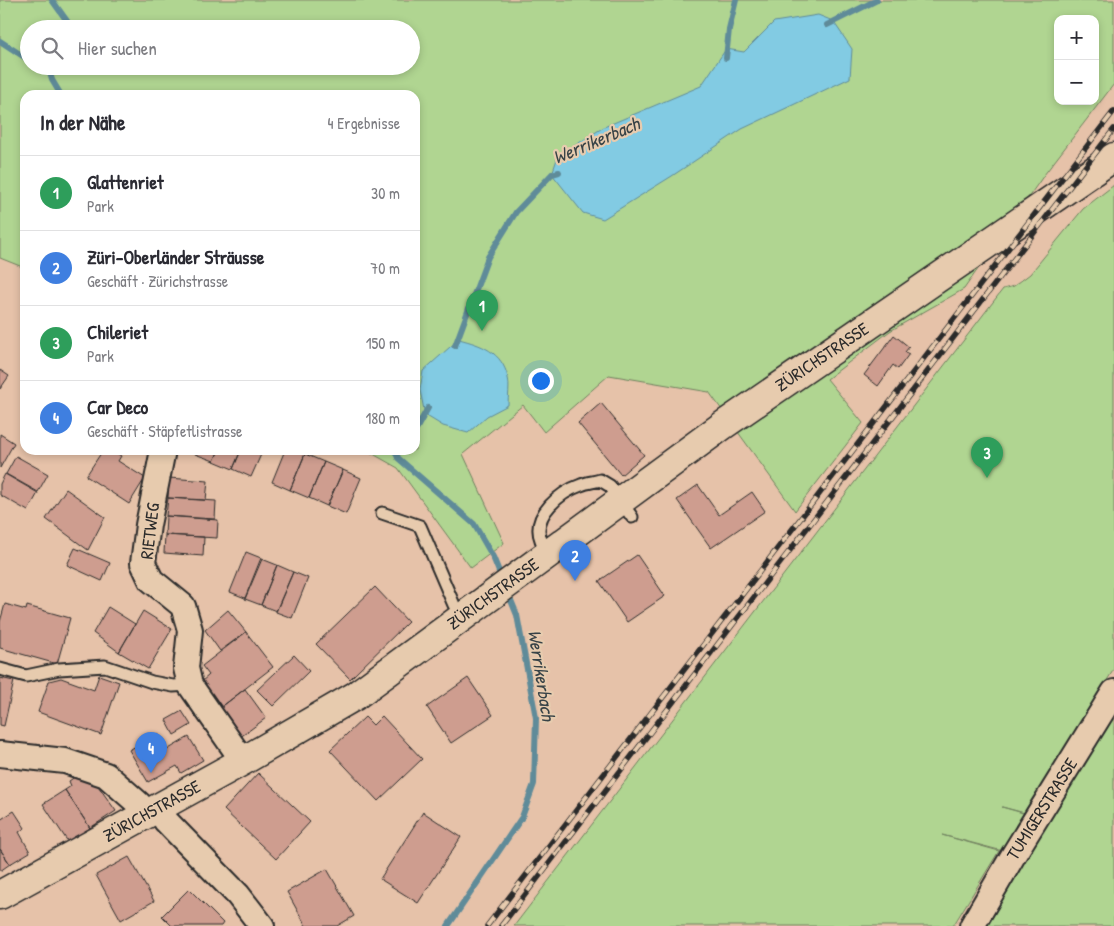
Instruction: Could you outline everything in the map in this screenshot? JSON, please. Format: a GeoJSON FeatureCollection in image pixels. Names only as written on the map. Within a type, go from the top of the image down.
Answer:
{"type":"FeatureCollection","features":[{"type":"Feature","properties":{"kind":"main road","name":"ZÜRICHSTRASSE"},"geometry":{"type":"LineString","coordinates":[[0,895],[243,761],[355,696],[549,553],[626,508],[722,426],[1114,157]]}},
{"type":"Feature","properties":{"kind":"street","name":"RIETWEG"},"geometry":{"type":"LineString","coordinates":[[161,455],[143,563],[151,580],[183,606],[190,630],[186,668],[190,685],[243,761]]}},
{"type":"Feature","properties":{"kind":"street","name":"TUMIGERSTRASSE"},"geometry":{"type":"LineString","coordinates":[[972,926],[1114,692]]}},
{"type":"Feature","properties":{"kind":"street"},"geometry":{"type":"LineString","coordinates":[[0,754],[65,761],[106,775],[139,804],[166,821],[238,895],[262,926]]}},
{"type":"Feature","properties":{"kind":"lane"},"geometry":{"type":"LineString","coordinates":[[549,553],[541,540],[539,530],[544,511],[562,495],[580,485],[600,480],[610,486],[626,508]]}},
{"type":"Feature","properties":{"kind":"lane"},"geometry":{"type":"LineString","coordinates":[[382,512],[420,526],[454,605],[462,617]]}},
{"type":"Feature","properties":{"kind":"lane"},"geometry":{"type":"LineString","coordinates":[[0,669],[26,676],[59,669],[105,666],[152,682],[173,686],[190,685]]}},
{"type":"Feature","properties":{"kind":"green space"},"geometry":{"type":"Polygon","coordinates":[[[0,0],[1114,0],[1114,84],[1099,104],[1099,15],[1054,15],[1054,105],[1098,105],[1044,175],[964,289],[890,331],[827,379],[863,423],[795,511],[709,392],[609,375],[544,432],[523,405],[463,454],[504,543],[471,568],[398,468],[375,455],[420,455],[420,90],[20,90],[20,266],[0,258],[0,0]]]}},
{"type":"Feature","properties":{"kind":"green space"},"geometry":{"type":"Polygon","coordinates":[[[1114,185],[1114,669],[1025,813],[1002,807],[1037,817],[1014,854],[942,835],[999,851],[953,926],[514,926],[1003,289],[1014,286],[1030,274],[1083,209],[1114,185]]]}},
{"type":"Feature","properties":{"kind":"green space"},"geometry":{"type":"Polygon","coordinates":[[[1114,708],[1114,926],[981,926],[1114,708]]]}},
{"type":"Feature","properties":{"kind":"water"},"geometry":{"type":"Polygon","coordinates":[[[818,15],[833,21],[852,49],[850,78],[742,129],[603,219],[583,213],[552,174],[558,156],[604,127],[701,86],[726,49],[744,52],[774,22],[818,15]]]}},
{"type":"Feature","properties":{"kind":"water"},"geometry":{"type":"Polygon","coordinates":[[[459,339],[483,347],[496,355],[505,369],[509,381],[508,405],[487,416],[468,433],[443,426],[425,415],[420,390],[423,371],[459,339]]]}},
{"type":"Feature","properties":{"kind":"building"},"geometry":{"type":"Polygon","coordinates":[[[894,335],[909,347],[905,352],[909,354],[898,369],[893,365],[878,386],[864,375],[894,335]]]}},
{"type":"Feature","properties":{"kind":"building"},"geometry":{"type":"Polygon","coordinates":[[[0,370],[9,376],[0,389],[0,370]]]}},
{"type":"Feature","properties":{"kind":"building"},"geometry":{"type":"Polygon","coordinates":[[[601,403],[644,455],[621,475],[578,423],[601,403]]]}},
{"type":"Feature","properties":{"kind":"building"},"geometry":{"type":"Polygon","coordinates":[[[0,434],[14,443],[0,468],[0,434]]]}},
{"type":"Feature","properties":{"kind":"building"},"geometry":{"type":"Polygon","coordinates":[[[100,455],[120,455],[121,456],[118,461],[145,478],[129,504],[86,476],[100,455]]]}},
{"type":"Feature","properties":{"kind":"building"},"geometry":{"type":"Polygon","coordinates":[[[198,455],[217,455],[214,461],[198,455]]]}},
{"type":"Feature","properties":{"kind":"building"},"geometry":{"type":"Polygon","coordinates":[[[217,455],[239,455],[233,469],[214,461],[217,455]]]}},
{"type":"Feature","properties":{"kind":"building"},"geometry":{"type":"Polygon","coordinates":[[[239,455],[261,455],[251,477],[233,469],[239,455]]]}},
{"type":"Feature","properties":{"kind":"building"},"geometry":{"type":"Polygon","coordinates":[[[283,455],[305,455],[290,490],[272,482],[283,455]]]}},
{"type":"Feature","properties":{"kind":"building"},"geometry":{"type":"Polygon","coordinates":[[[305,455],[324,462],[309,498],[290,490],[305,455]]]}},
{"type":"Feature","properties":{"kind":"building"},"geometry":{"type":"Polygon","coordinates":[[[16,456],[48,474],[38,492],[6,474],[16,456]]]}},
{"type":"Feature","properties":{"kind":"building"},"geometry":{"type":"Polygon","coordinates":[[[324,462],[343,470],[327,506],[309,498],[324,462]]]}},
{"type":"Feature","properties":{"kind":"building"},"geometry":{"type":"Polygon","coordinates":[[[343,470],[361,478],[346,514],[327,506],[343,470]]]}},
{"type":"Feature","properties":{"kind":"building"},"geometry":{"type":"Polygon","coordinates":[[[5,474],[38,493],[28,511],[0,495],[0,484],[5,474]]]}},
{"type":"Feature","properties":{"kind":"building"},"geometry":{"type":"Polygon","coordinates":[[[169,478],[208,481],[206,500],[168,498],[169,478]]]}},
{"type":"Feature","properties":{"kind":"building"},"geometry":{"type":"Polygon","coordinates":[[[698,485],[719,515],[752,492],[765,511],[711,548],[677,500],[698,485]]]}},
{"type":"Feature","properties":{"kind":"building"},"geometry":{"type":"Polygon","coordinates":[[[66,489],[105,517],[88,550],[46,519],[66,489]]]}},
{"type":"Feature","properties":{"kind":"building"},"geometry":{"type":"Polygon","coordinates":[[[168,498],[216,501],[215,519],[166,516],[168,498]]]}},
{"type":"Feature","properties":{"kind":"building"},"geometry":{"type":"Polygon","coordinates":[[[166,516],[218,520],[217,538],[165,535],[166,516]]]}},
{"type":"Feature","properties":{"kind":"building"},"geometry":{"type":"Polygon","coordinates":[[[165,535],[204,537],[203,556],[164,553],[165,535]]]}},
{"type":"Feature","properties":{"kind":"building"},"geometry":{"type":"Polygon","coordinates":[[[75,548],[110,563],[102,581],[67,565],[75,548]]]}},
{"type":"Feature","properties":{"kind":"building"},"geometry":{"type":"Polygon","coordinates":[[[246,552],[261,558],[245,598],[230,592],[246,552]]]}},
{"type":"Feature","properties":{"kind":"building"},"geometry":{"type":"Polygon","coordinates":[[[637,555],[665,596],[627,622],[599,581],[637,555]]]}},
{"type":"Feature","properties":{"kind":"building"},"geometry":{"type":"Polygon","coordinates":[[[262,559],[277,565],[261,605],[245,599],[262,559]]]}},
{"type":"Feature","properties":{"kind":"building"},"geometry":{"type":"Polygon","coordinates":[[[277,565],[293,572],[276,611],[261,605],[277,565]]]}},
{"type":"Feature","properties":{"kind":"building"},"geometry":{"type":"Polygon","coordinates":[[[293,572],[308,578],[292,618],[276,612],[293,572]]]}},
{"type":"Feature","properties":{"kind":"building"},"geometry":{"type":"Polygon","coordinates":[[[375,587],[408,622],[350,679],[316,644],[375,587]]]}},
{"type":"Feature","properties":{"kind":"building"},"geometry":{"type":"Polygon","coordinates":[[[5,604],[26,610],[27,606],[70,618],[57,664],[0,648],[0,622],[5,604]]]}},
{"type":"Feature","properties":{"kind":"building"},"geometry":{"type":"Polygon","coordinates":[[[108,607],[135,624],[119,652],[93,633],[108,607]]]}},
{"type":"Feature","properties":{"kind":"building"},"geometry":{"type":"Polygon","coordinates":[[[228,610],[246,632],[220,651],[205,630],[228,610]]]}},
{"type":"Feature","properties":{"kind":"building"},"geometry":{"type":"Polygon","coordinates":[[[143,611],[172,629],[148,669],[119,652],[143,611]]]}},
{"type":"Feature","properties":{"kind":"building"},"geometry":{"type":"Polygon","coordinates":[[[246,632],[273,667],[220,708],[201,682],[209,675],[202,666],[246,632]]]}},
{"type":"Feature","properties":{"kind":"building"},"geometry":{"type":"Polygon","coordinates":[[[294,655],[309,671],[273,706],[257,690],[294,655]]]}},
{"type":"Feature","properties":{"kind":"building"},"geometry":{"type":"Polygon","coordinates":[[[99,675],[119,682],[101,735],[38,712],[49,681],[61,678],[94,690],[99,675]]]}},
{"type":"Feature","properties":{"kind":"building"},"geometry":{"type":"Polygon","coordinates":[[[0,678],[14,681],[4,726],[0,725],[0,678]]]}},
{"type":"Feature","properties":{"kind":"building"},"geometry":{"type":"Polygon","coordinates":[[[468,678],[493,715],[451,743],[427,707],[468,678]]]}},
{"type":"Feature","properties":{"kind":"building"},"geometry":{"type":"Polygon","coordinates":[[[245,689],[266,718],[239,738],[220,708],[245,689]]]}},
{"type":"Feature","properties":{"kind":"building"},"geometry":{"type":"Polygon","coordinates":[[[182,711],[191,725],[174,735],[166,720],[182,711]]]}},
{"type":"Feature","properties":{"kind":"building"},"geometry":{"type":"Polygon","coordinates":[[[382,716],[422,759],[378,801],[330,750],[365,717],[373,725],[382,716]]]}},
{"type":"Feature","properties":{"kind":"building"},"geometry":{"type":"Polygon","coordinates":[[[158,734],[167,750],[189,737],[203,760],[181,773],[177,766],[148,782],[129,750],[158,734]]]}},
{"type":"Feature","properties":{"kind":"building"},"geometry":{"type":"Polygon","coordinates":[[[258,773],[310,822],[276,859],[224,810],[258,773]]]}},
{"type":"Feature","properties":{"kind":"building"},"geometry":{"type":"Polygon","coordinates":[[[79,774],[96,783],[116,811],[90,828],[65,790],[71,786],[69,781],[79,774]]]}},
{"type":"Feature","properties":{"kind":"building"},"geometry":{"type":"Polygon","coordinates":[[[65,790],[90,828],[68,842],[43,804],[65,790]]]}},
{"type":"Feature","properties":{"kind":"building"},"geometry":{"type":"Polygon","coordinates":[[[14,811],[25,828],[19,832],[30,852],[10,864],[0,849],[0,820],[14,811]]]}},
{"type":"Feature","properties":{"kind":"building"},"geometry":{"type":"Polygon","coordinates":[[[423,812],[461,837],[418,903],[380,879],[423,812]]]}},
{"type":"Feature","properties":{"kind":"building"},"geometry":{"type":"Polygon","coordinates":[[[0,849],[10,864],[0,871],[0,849]]]}},
{"type":"Feature","properties":{"kind":"building"},"geometry":{"type":"Polygon","coordinates":[[[129,857],[154,901],[121,920],[96,875],[129,857]]]}},
{"type":"Feature","properties":{"kind":"building"},"geometry":{"type":"Polygon","coordinates":[[[327,869],[354,916],[337,926],[306,926],[287,892],[327,869]]]}},
{"type":"Feature","properties":{"kind":"building"},"geometry":{"type":"Polygon","coordinates":[[[189,889],[223,923],[221,926],[172,926],[162,916],[189,889]]]}},
{"type":"Feature","properties":{"kind":"waterway"},"geometry":{"type":"LineString","coordinates":[[52,0],[66,20]]}},
{"type":"Feature","properties":{"kind":"waterway"},"geometry":{"type":"LineString","coordinates":[[726,58],[729,29],[736,0]]}},
{"type":"Feature","properties":{"kind":"waterway","name":"Werrikerbach"},"geometry":{"type":"LineString","coordinates":[[827,25],[877,0]]}},
{"type":"Feature","properties":{"kind":"waterway"},"geometry":{"type":"LineString","coordinates":[[0,41],[20,54]]}},
{"type":"Feature","properties":{"kind":"waterway"},"geometry":{"type":"LineString","coordinates":[[51,75],[58,90]]}},
{"type":"Feature","properties":{"kind":"waterway","name":"Werrikerbach"},"geometry":{"type":"LineString","coordinates":[[455,346],[488,257],[516,212],[552,174],[559,172]]}},
{"type":"Feature","properties":{"kind":"waterway","name":"Werrikerbach"},"geometry":{"type":"LineString","coordinates":[[420,422],[428,408]]}},
{"type":"Feature","properties":{"kind":"waterway","name":"Werrikerbach"},"geometry":{"type":"LineString","coordinates":[[397,455],[474,524],[493,557],[502,579]]}},
{"type":"Feature","properties":{"kind":"waterway","name":"Werrikerbach"},"geometry":{"type":"LineString","coordinates":[[448,926],[522,817],[534,784],[536,718],[517,615],[508,593]]}},
{"type":"Feature","properties":{"kind":"railway"},"geometry":{"type":"LineString","coordinates":[[487,926],[1114,111]]}},
{"type":"Feature","properties":{"kind":"railway"},"geometry":{"type":"LineString","coordinates":[[501,926],[1114,129]]}},
{"type":"Feature","properties":{"kind":"place","name":"Glattenriet"},"geometry":{"type":"Point","coordinates":[482,331]}},
{"type":"Feature","properties":{"kind":"place","name":"Chileriet"},"geometry":{"type":"Point","coordinates":[987,478]}},
{"type":"Feature","properties":{"kind":"place","name":"Züri-Oberländer Sträusse"},"geometry":{"type":"Point","coordinates":[575,581]}},
{"type":"Feature","properties":{"kind":"place","name":"Car Deco"},"geometry":{"type":"Point","coordinates":[151,773]}}]}
